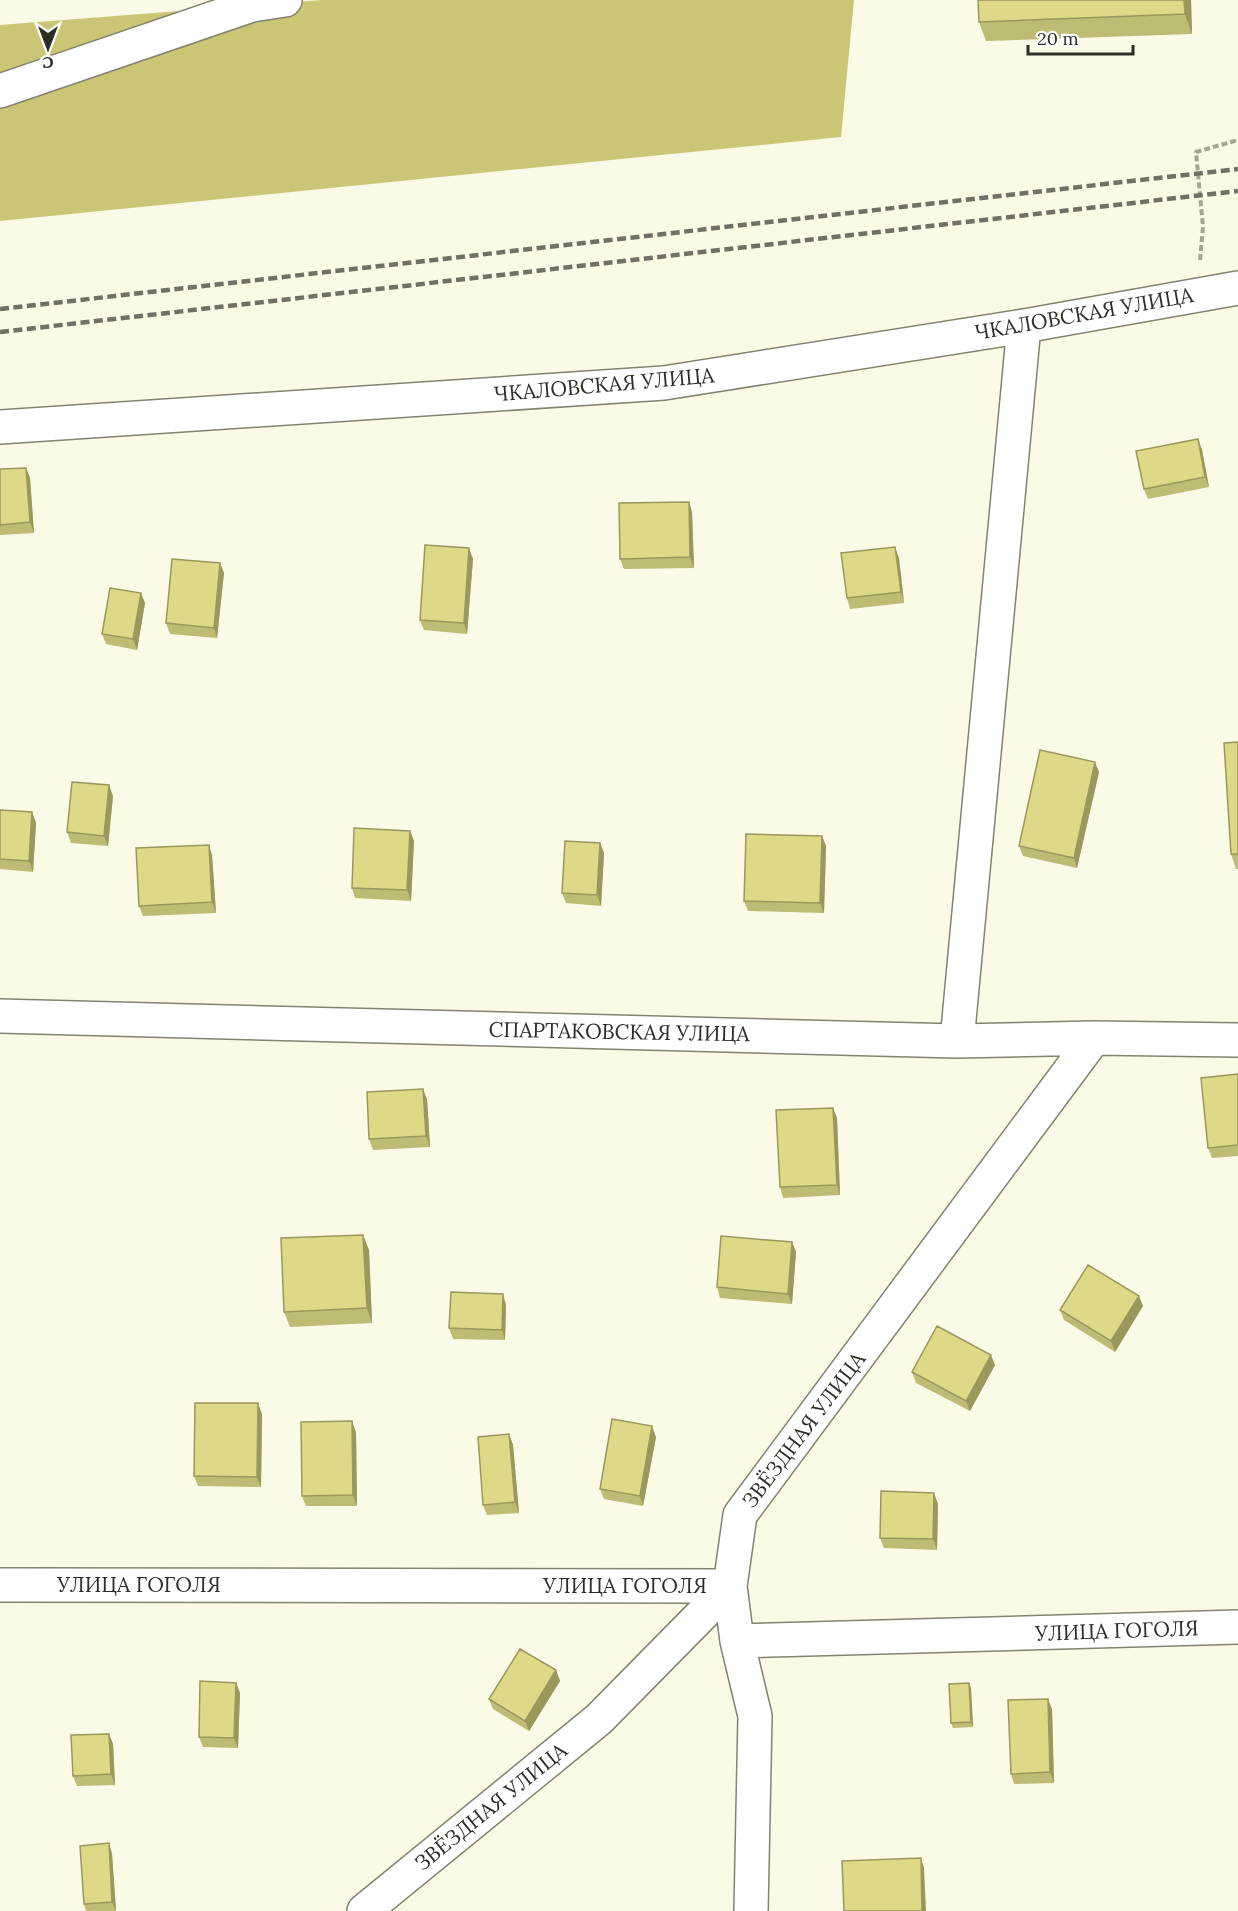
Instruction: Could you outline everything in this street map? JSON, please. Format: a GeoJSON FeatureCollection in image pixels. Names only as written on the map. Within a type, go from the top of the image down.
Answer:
{"type":"FeatureCollection","features":[{"type":"Feature","properties":{"kind":"street"},"geometry":{"type":"LineString","coordinates":[[0,91],[252,5],[285,0]]}},
{"type":"Feature","properties":{"kind":"street","name":"ЧКАЛОВСКАЯ УЛИЦА"},"geometry":{"type":"LineString","coordinates":[[0,428],[664,383],[1024,326],[1238,288]]}},
{"type":"Feature","properties":{"kind":"street"},"geometry":{"type":"LineString","coordinates":[[957,1041],[1024,326]]}},
{"type":"Feature","properties":{"kind":"street","name":"СПАРТАКОВСКАЯ УЛИЦА"},"geometry":{"type":"LineString","coordinates":[[0,1016],[957,1041],[1094,1038],[1238,1040]]}},
{"type":"Feature","properties":{"kind":"street","name":"ЗВЁЗДНАЯ УЛИЦА"},"geometry":{"type":"LineString","coordinates":[[364,1911],[599,1719],[730,1586],[740,1515],[1094,1038]]}},
{"type":"Feature","properties":{"kind":"street","name":"УЛИЦА ГОГОЛЯ"},"geometry":{"type":"LineString","coordinates":[[0,1585],[730,1586],[737,1641],[1238,1627]]}},
{"type":"Feature","properties":{"kind":"street"},"geometry":{"type":"LineString","coordinates":[[737,1641],[755,1716],[751,1911]]}},
{"type":"Feature","properties":{"kind":"path"},"geometry":{"type":"LineString","coordinates":[[1203,227],[1196,152],[1238,140]]}},
{"type":"Feature","properties":{"kind":"shaded area"},"geometry":{"type":"Polygon","coordinates":[[[322,0],[854,0],[841,137],[0,221],[0,25],[322,0]]]}},
{"type":"Feature","properties":{"kind":"building"},"geometry":{"type":"Polygon","coordinates":[[[978,0],[1184,0],[1185,14],[979,22],[978,0]]]}},
{"type":"Feature","properties":{"kind":"building"},"geometry":{"type":"Polygon","coordinates":[[[1198,439],[1205,477],[1144,489],[1136,451],[1198,439]]]}},
{"type":"Feature","properties":{"kind":"building"},"geometry":{"type":"Polygon","coordinates":[[[26,468],[30,522],[0,525],[0,469],[26,468]]]}},
{"type":"Feature","properties":{"kind":"building"},"geometry":{"type":"Polygon","coordinates":[[[689,502],[690,557],[620,559],[619,503],[689,502]]]}},
{"type":"Feature","properties":{"kind":"building"},"geometry":{"type":"Polygon","coordinates":[[[425,545],[469,548],[464,623],[420,620],[425,545]]]}},
{"type":"Feature","properties":{"kind":"building"},"geometry":{"type":"Polygon","coordinates":[[[895,547],[901,592],[847,598],[841,553],[895,547]]]}},
{"type":"Feature","properties":{"kind":"building"},"geometry":{"type":"Polygon","coordinates":[[[172,559],[220,563],[214,628],[166,623],[172,559]]]}},
{"type":"Feature","properties":{"kind":"building"},"geometry":{"type":"Polygon","coordinates":[[[110,588],[141,593],[133,639],[102,634],[110,588]]]}},
{"type":"Feature","properties":{"kind":"building"},"geometry":{"type":"Polygon","coordinates":[[[1238,742],[1238,854],[1231,854],[1224,743],[1238,742]]]}},
{"type":"Feature","properties":{"kind":"building"},"geometry":{"type":"Polygon","coordinates":[[[1040,750],[1095,762],[1074,858],[1019,846],[1040,750]]]}},
{"type":"Feature","properties":{"kind":"building"},"geometry":{"type":"Polygon","coordinates":[[[72,782],[109,785],[104,836],[67,832],[72,782]]]}},
{"type":"Feature","properties":{"kind":"building"},"geometry":{"type":"Polygon","coordinates":[[[0,810],[32,812],[29,861],[0,859],[0,810]]]}},
{"type":"Feature","properties":{"kind":"building"},"geometry":{"type":"Polygon","coordinates":[[[354,828],[410,831],[407,890],[352,888],[354,828]]]}},
{"type":"Feature","properties":{"kind":"building"},"geometry":{"type":"Polygon","coordinates":[[[746,834],[822,836],[820,903],[744,901],[746,834]]]}},
{"type":"Feature","properties":{"kind":"building"},"geometry":{"type":"Polygon","coordinates":[[[565,841],[600,843],[597,895],[562,893],[565,841]]]}},
{"type":"Feature","properties":{"kind":"building"},"geometry":{"type":"Polygon","coordinates":[[[209,845],[212,902],[139,906],[136,848],[209,845]]]}},
{"type":"Feature","properties":{"kind":"building"},"geometry":{"type":"Polygon","coordinates":[[[1238,1074],[1238,1145],[1208,1148],[1201,1078],[1238,1074]]]}},
{"type":"Feature","properties":{"kind":"building"},"geometry":{"type":"Polygon","coordinates":[[[423,1089],[426,1136],[369,1139],[367,1092],[423,1089]]]}},
{"type":"Feature","properties":{"kind":"building"},"geometry":{"type":"Polygon","coordinates":[[[833,1108],[837,1185],[780,1187],[776,1110],[833,1108]]]}},
{"type":"Feature","properties":{"kind":"building"},"geometry":{"type":"Polygon","coordinates":[[[363,1235],[367,1308],[284,1312],[281,1238],[363,1235]]]}},
{"type":"Feature","properties":{"kind":"building"},"geometry":{"type":"Polygon","coordinates":[[[721,1236],[792,1242],[788,1294],[717,1287],[721,1236]]]}},
{"type":"Feature","properties":{"kind":"building"},"geometry":{"type":"Polygon","coordinates":[[[1088,1265],[1139,1296],[1111,1341],[1060,1310],[1088,1265]]]}},
{"type":"Feature","properties":{"kind":"building"},"geometry":{"type":"Polygon","coordinates":[[[451,1292],[503,1294],[502,1330],[449,1328],[451,1292]]]}},
{"type":"Feature","properties":{"kind":"building"},"geometry":{"type":"Polygon","coordinates":[[[937,1326],[991,1355],[966,1401],[912,1372],[937,1326]]]}},
{"type":"Feature","properties":{"kind":"building"},"geometry":{"type":"Polygon","coordinates":[[[195,1403],[258,1403],[257,1477],[194,1476],[195,1403]]]}},
{"type":"Feature","properties":{"kind":"building"},"geometry":{"type":"Polygon","coordinates":[[[612,1419],[652,1426],[640,1496],[600,1489],[612,1419]]]}},
{"type":"Feature","properties":{"kind":"building"},"geometry":{"type":"Polygon","coordinates":[[[352,1421],[353,1495],[302,1496],[301,1422],[352,1421]]]}},
{"type":"Feature","properties":{"kind":"building"},"geometry":{"type":"Polygon","coordinates":[[[509,1434],[515,1502],[483,1505],[478,1437],[509,1434]]]}},
{"type":"Feature","properties":{"kind":"building"},"geometry":{"type":"Polygon","coordinates":[[[881,1491],[934,1493],[933,1539],[880,1538],[881,1491]]]}},
{"type":"Feature","properties":{"kind":"building"},"geometry":{"type":"Polygon","coordinates":[[[520,1649],[556,1670],[525,1721],[489,1699],[520,1649]]]}},
{"type":"Feature","properties":{"kind":"building"},"geometry":{"type":"Polygon","coordinates":[[[200,1681],[236,1683],[234,1738],[199,1737],[200,1681]]]}},
{"type":"Feature","properties":{"kind":"building"},"geometry":{"type":"Polygon","coordinates":[[[969,1683],[971,1722],[951,1723],[949,1684],[969,1683]]]}},
{"type":"Feature","properties":{"kind":"building"},"geometry":{"type":"Polygon","coordinates":[[[1048,1699],[1050,1772],[1011,1774],[1008,1700],[1048,1699]]]}},
{"type":"Feature","properties":{"kind":"building"},"geometry":{"type":"Polygon","coordinates":[[[109,1734],[111,1774],[73,1776],[71,1735],[109,1734]]]}},
{"type":"Feature","properties":{"kind":"building"},"geometry":{"type":"Polygon","coordinates":[[[109,1843],[112,1902],[84,1904],[80,1846],[109,1843]]]}},
{"type":"Feature","properties":{"kind":"building"},"geometry":{"type":"Polygon","coordinates":[[[921,1858],[922,1911],[844,1911],[842,1861],[921,1858]]]}},
{"type":"Feature","properties":{"kind":"railway"},"geometry":{"type":"LineString","coordinates":[[0,309],[1238,169]]}},
{"type":"Feature","properties":{"kind":"railway"},"geometry":{"type":"LineString","coordinates":[[0,332],[1238,191]]}}]}
